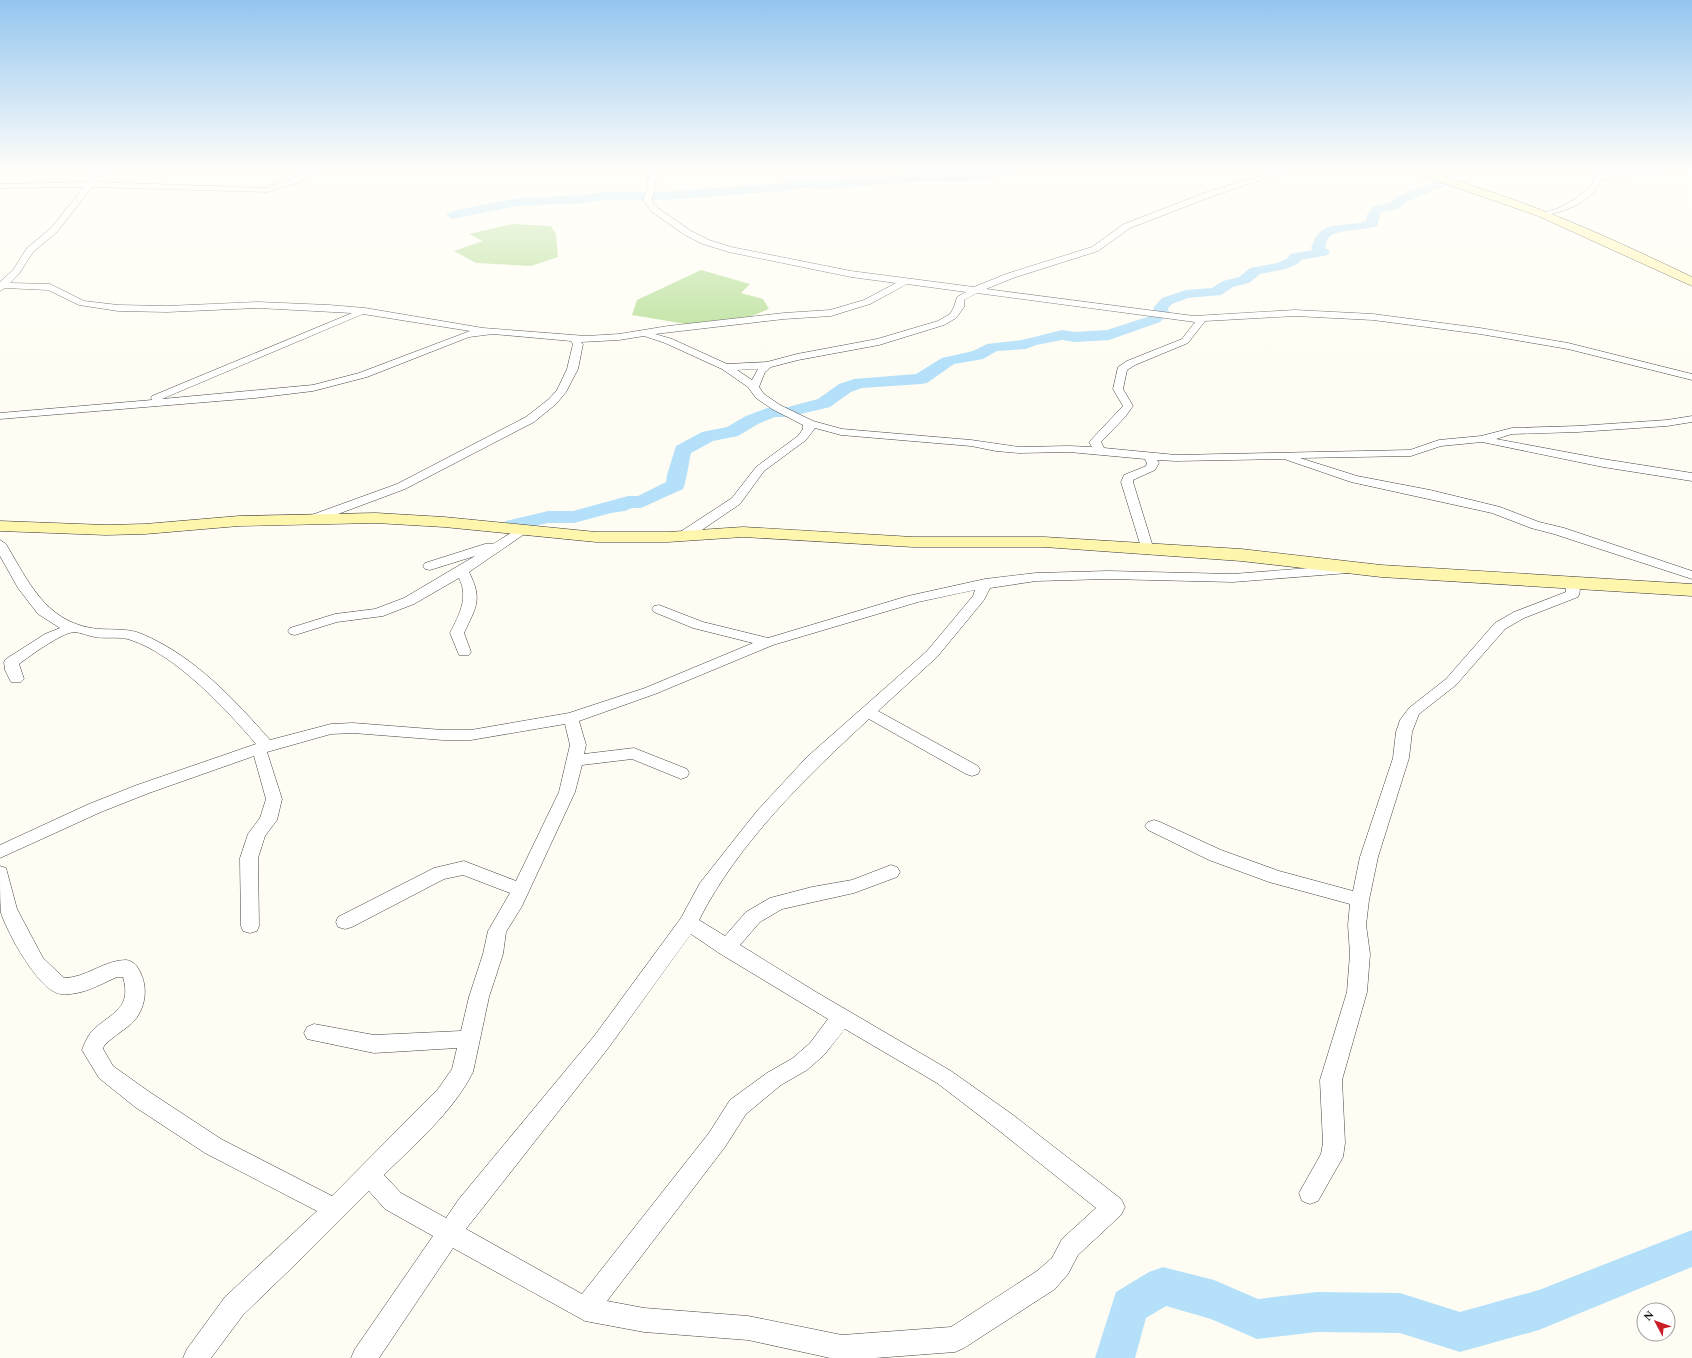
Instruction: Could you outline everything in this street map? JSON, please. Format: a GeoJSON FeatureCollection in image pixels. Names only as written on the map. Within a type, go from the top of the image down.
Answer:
{"type":"FeatureCollection","features":[{"type":"Feature","properties":{"kind":"street"},"geometry":{"type":"LineString","coordinates":[[1,286],[16,272],[36,244],[47,235]]}},
{"type":"Feature","properties":{"kind":"street"},"geometry":{"type":"LineString","coordinates":[[693,235],[706,242],[742,252],[835,271],[904,282],[976,289],[1202,319],[1295,313],[1373,317],[1480,331],[1568,346],[1692,377]]}},
{"type":"Feature","properties":{"kind":"street"},"geometry":{"type":"LineString","coordinates":[[726,368],[768,365],[797,357],[879,342],[941,323],[953,316],[959,307],[960,299],[976,289],[1016,273],[1049,264],[1095,248],[1111,235]]}},
{"type":"Feature","properties":{"kind":"street"},"geometry":{"type":"LineString","coordinates":[[1593,235],[1692,282]]}},
{"type":"Feature","properties":{"kind":"street"},"geometry":{"type":"LineString","coordinates":[[1,286],[50,287],[82,303],[124,309],[167,309],[258,305],[365,311],[484,331],[602,339],[680,328],[831,313],[867,302],[904,282]]}},
{"type":"Feature","properties":{"kind":"street"},"geometry":{"type":"LineString","coordinates":[[142,403],[327,325],[365,311]]}},
{"type":"Feature","properties":{"kind":"street"},"geometry":{"type":"LineString","coordinates":[[1099,451],[1095,442],[1101,432],[1120,416],[1128,406],[1118,389],[1122,370],[1131,363],[1185,341],[1202,319]]}},
{"type":"Feature","properties":{"kind":"street"},"geometry":{"type":"LineString","coordinates":[[0,416],[142,403],[268,394],[332,384],[362,375],[466,335],[484,331]]}},
{"type":"Feature","properties":{"kind":"street"},"geometry":{"type":"LineString","coordinates":[[642,334],[668,340],[698,356],[726,368],[754,386],[760,396],[768,402],[809,423],[841,432],[971,443],[1019,450],[1099,451],[1149,456],[1209,458],[1304,454],[1411,453],[1438,443],[1481,439],[1512,431],[1578,429],[1618,425],[1667,423],[1692,419]]}},
{"type":"Feature","properties":{"kind":"street"},"geometry":{"type":"LineString","coordinates":[[310,520],[409,483],[494,439],[539,413],[561,392],[570,375],[578,344],[574,338]]}},
{"type":"Feature","properties":{"kind":"street"},"geometry":{"type":"LineString","coordinates":[[754,386],[761,370],[768,365]]}},
{"type":"Feature","properties":{"kind":"street"},"geometry":{"type":"LineString","coordinates":[[685,535],[736,501],[760,468],[802,438],[809,430],[809,423]]}},
{"type":"Feature","properties":{"kind":"street"},"geometry":{"type":"LineString","coordinates":[[802,438],[841,432]]}},
{"type":"Feature","properties":{"kind":"street"},"geometry":{"type":"LineString","coordinates":[[1481,439],[1611,464],[1692,477]]}},
{"type":"Feature","properties":{"kind":"street"},"geometry":{"type":"LineString","coordinates":[[1147,547],[1127,482],[1128,478],[1132,475],[1151,468],[1153,463],[1149,456]]}},
{"type":"Feature","properties":{"kind":"street"},"geometry":{"type":"LineString","coordinates":[[1280,456],[1355,479],[1496,510],[1535,525],[1559,531],[1692,575]]}},
{"type":"Feature","properties":{"kind":"street"},"geometry":{"type":"LineString","coordinates":[[0,526],[106,530],[145,529],[239,521],[376,518],[406,519],[522,530],[635,538],[685,535],[775,533],[913,542],[1044,542],[1147,547],[1241,554],[1361,568],[1692,590]]}},
{"type":"Feature","properties":{"kind":"street"},"geometry":{"type":"LineString","coordinates":[[295,631],[335,618],[364,616],[409,601],[462,571],[522,530]]}},
{"type":"Feature","properties":{"kind":"street"},"geometry":{"type":"LineString","coordinates":[[430,566],[501,543]]}},
{"type":"Feature","properties":{"kind":"street"},"geometry":{"type":"LineString","coordinates":[[0,544],[30,598],[45,614],[72,628],[101,634],[133,636],[180,662],[197,674],[218,693],[262,747],[263,759],[274,799],[268,820],[257,834],[249,858],[250,926]]}},
{"type":"Feature","properties":{"kind":"street"},"geometry":{"type":"LineString","coordinates":[[0,852],[102,805],[262,747],[331,729],[471,735],[572,718],[650,691],[768,642],[913,599],[985,583],[1036,577],[1108,575],[1233,578],[1361,568]]}},
{"type":"Feature","properties":{"kind":"street"},"geometry":{"type":"LineString","coordinates":[[462,571],[464,580],[469,584],[471,606],[457,633],[464,652]]}},
{"type":"Feature","properties":{"kind":"street"},"geometry":{"type":"LineString","coordinates":[[1310,1193],[1332,1157],[1334,1143],[1331,1080],[1357,992],[1360,954],[1357,925],[1360,900],[1369,857],[1401,758],[1404,732],[1414,711],[1451,682],[1500,626],[1519,615],[1573,594],[1572,582]]}},
{"type":"Feature","properties":{"kind":"street"},"geometry":{"type":"LineString","coordinates":[[364,1358],[467,1207],[602,1041],[668,953],[688,923],[706,888],[762,815],[813,761],[932,654],[979,597],[985,583]]}},
{"type":"Feature","properties":{"kind":"street"},"geometry":{"type":"LineString","coordinates":[[659,609],[690,622],[768,642]]}},
{"type":"Feature","properties":{"kind":"street"},"geometry":{"type":"LineString","coordinates":[[16,679],[12,670],[11,662],[50,637],[72,628]]}},
{"type":"Feature","properties":{"kind":"street"},"geometry":{"type":"LineString","coordinates":[[868,712],[972,770]]}},
{"type":"Feature","properties":{"kind":"street"},"geometry":{"type":"LineString","coordinates":[[196,1358],[234,1306],[422,1122],[446,1096],[462,1072],[497,931],[521,890],[567,792],[578,745],[572,718]]}},
{"type":"Feature","properties":{"kind":"street"},"geometry":{"type":"LineString","coordinates":[[575,760],[634,753],[681,773]]}},
{"type":"Feature","properties":{"kind":"street"},"geometry":{"type":"LineString","coordinates":[[1154,826],[1215,855],[1275,877],[1360,900]]}},
{"type":"Feature","properties":{"kind":"street"},"geometry":{"type":"LineString","coordinates":[[345,922],[440,873],[454,869],[464,868],[521,890]]}},
{"type":"Feature","properties":{"kind":"street"},"geometry":{"type":"LineString","coordinates":[[726,948],[754,917],[777,903],[812,894],[854,886],[891,872]]}},
{"type":"Feature","properties":{"kind":"street"},"geometry":{"type":"LineString","coordinates":[[0,873],[1,885],[8,909],[36,963],[60,986],[77,986],[114,970],[127,968],[132,974],[136,999],[130,1012],[103,1034],[93,1045],[92,1050],[106,1072],[143,1100],[213,1146],[334,1209]]}},
{"type":"Feature","properties":{"kind":"street"},"geometry":{"type":"LineString","coordinates":[[369,1175],[393,1201],[585,1309],[644,1320],[748,1328],[842,1348],[955,1339],[991,1314],[1046,1280],[1060,1266],[1070,1246],[1113,1207],[1005,1122],[944,1077],[726,948],[688,923]]}},
{"type":"Feature","properties":{"kind":"street"},"geometry":{"type":"LineString","coordinates":[[585,1309],[708,1152],[738,1107],[774,1079],[800,1064],[817,1048],[843,1017]]}},
{"type":"Feature","properties":{"kind":"street"},"geometry":{"type":"LineString","coordinates":[[314,1033],[374,1044],[470,1039]]}},
{"type":"Feature","properties":{"kind":"green space"},"geometry":{"type":"Polygon","coordinates":[[[472,235],[556,235],[558,257],[531,266],[476,263],[454,251],[483,241],[472,235]]]}},
{"type":"Feature","properties":{"kind":"green space"},"geometry":{"type":"Polygon","coordinates":[[[701,270],[750,284],[741,293],[763,299],[769,309],[737,322],[686,324],[632,315],[637,300],[701,270]]]}},
{"type":"Feature","properties":{"kind":"waterway"},"geometry":{"type":"LineString","coordinates":[[513,525],[548,517],[574,517],[610,507],[618,507],[628,502],[641,502],[676,485],[676,475],[683,450],[708,436],[732,432],[752,420],[773,412],[788,412],[824,403],[845,388],[860,383],[921,379],[948,361],[983,354],[993,347],[1026,344],[1031,341],[1062,335],[1075,337],[1109,335],[1155,319],[1161,313],[1161,307],[1167,301],[1186,294],[1216,292],[1228,284],[1244,280],[1255,271],[1281,266],[1294,260],[1295,257],[1323,252],[1318,248],[1323,235]]}},
{"type":"Feature","properties":{"kind":"waterway"},"geometry":{"type":"LineString","coordinates":[[1115,1358],[1130,1306],[1163,1286],[1214,1300],[1257,1319],[1317,1312],[1400,1313],[1460,1332],[1539,1310],[1692,1248]]}}]}
